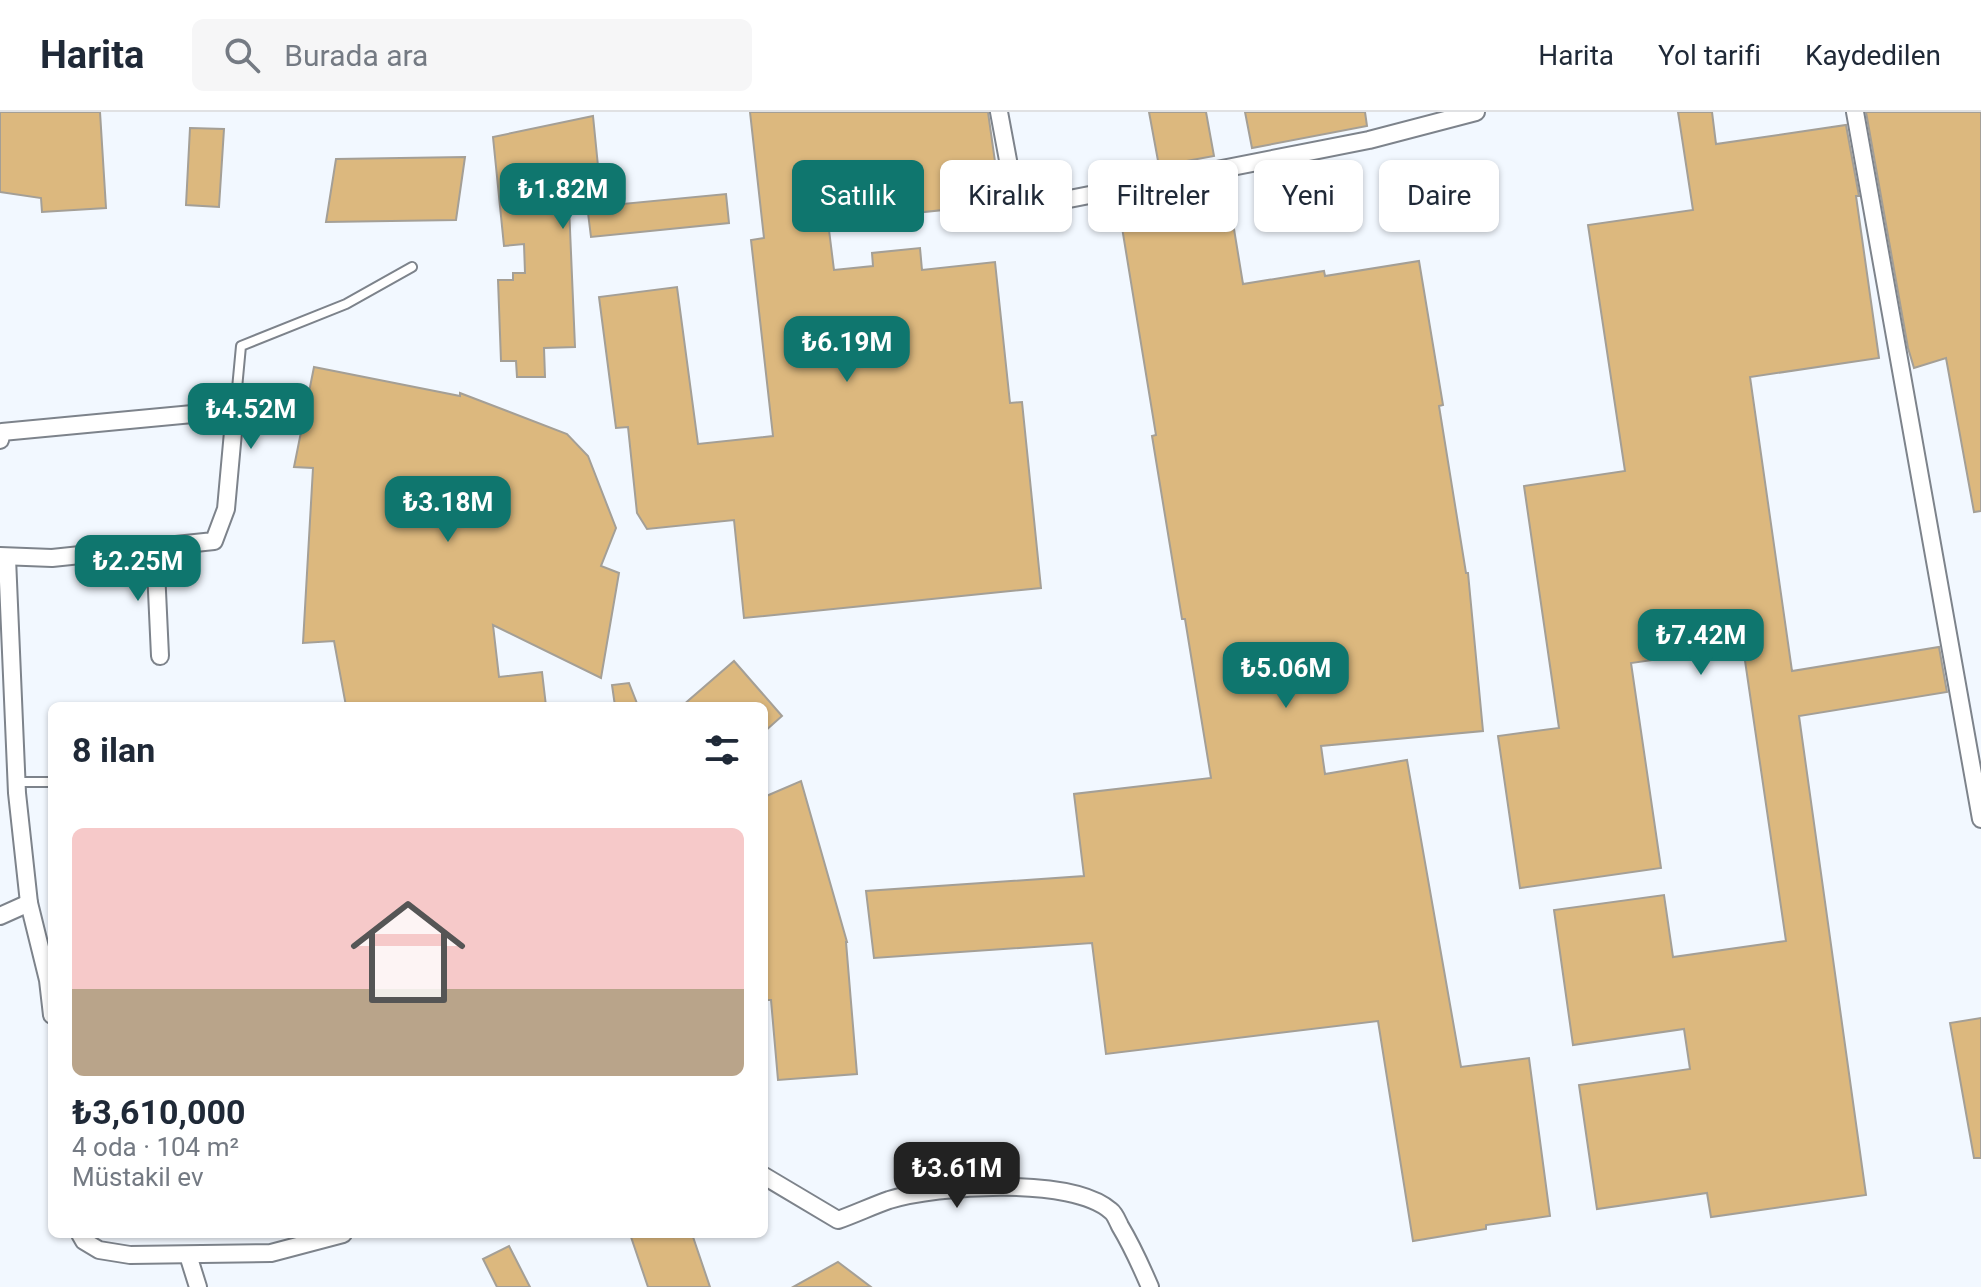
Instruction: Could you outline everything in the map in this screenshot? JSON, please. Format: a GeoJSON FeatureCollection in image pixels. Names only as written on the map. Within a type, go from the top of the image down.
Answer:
{"type":"FeatureCollection","features":[{"type":"Feature","properties":{"kind":"street"},"geometry":{"type":"LineString","coordinates":[[999,112],[1010,171],[1027,189],[1059,201],[1369,140],[1476,112]]}},
{"type":"Feature","properties":{"kind":"street"},"geometry":{"type":"LineString","coordinates":[[1855,112],[1981,819]]}},
{"type":"Feature","properties":{"kind":"street"},"geometry":{"type":"LineString","coordinates":[[0,440],[2,432],[235,410],[226,509],[214,541],[52,558],[4,557],[17,782],[29,903],[48,980]]}},
{"type":"Feature","properties":{"kind":"street"},"geometry":{"type":"LineString","coordinates":[[155,548],[160,656]]}},
{"type":"Feature","properties":{"kind":"street"},"geometry":{"type":"LineString","coordinates":[[0,916],[29,903]]}},
{"type":"Feature","properties":{"kind":"street"},"geometry":{"type":"LineString","coordinates":[[768,1178],[838,1220],[891,1199],[936,1191],[1021,1187],[1082,1195],[1112,1211],[1138,1257],[1150,1287]]}},
{"type":"Feature","properties":{"kind":"street"},"geometry":{"type":"LineString","coordinates":[[82,1238],[99,1250],[130,1255],[271,1253],[328,1238]]}},
{"type":"Feature","properties":{"kind":"street"},"geometry":{"type":"LineString","coordinates":[[188,1255],[198,1287]]}},
{"type":"Feature","properties":{"kind":"lane"},"geometry":{"type":"LineString","coordinates":[[235,410],[241,346],[346,304],[412,267]]}},
{"type":"Feature","properties":{"kind":"lane"},"geometry":{"type":"LineString","coordinates":[[17,782],[48,782]]}},
{"type":"Feature","properties":{"kind":"building"},"geometry":{"type":"Polygon","coordinates":[[[0,112],[100,112],[106,208],[42,212],[41,198],[0,192],[0,112]]]}},
{"type":"Feature","properties":{"kind":"building"},"geometry":{"type":"Polygon","coordinates":[[[750,112],[988,112],[995,160],[940,160],[940,210],[924,212],[924,160],[792,160],[792,232],[829,232],[834,270],[873,266],[872,253],[920,248],[922,270],[995,262],[1010,403],[1022,402],[1041,588],[744,618],[734,520],[647,529],[637,513],[628,427],[616,428],[599,297],[677,287],[698,444],[773,436],[751,240],[764,238],[750,112]]]}},
{"type":"Feature","properties":{"kind":"building"},"geometry":{"type":"Polygon","coordinates":[[[1149,112],[1206,112],[1214,156],[1192,160],[1158,160],[1149,112]]]}},
{"type":"Feature","properties":{"kind":"building"},"geometry":{"type":"Polygon","coordinates":[[[1245,112],[1365,112],[1367,126],[1252,148],[1245,112]]]}},
{"type":"Feature","properties":{"kind":"building"},"geometry":{"type":"Polygon","coordinates":[[[1678,112],[1712,112],[1716,144],[1846,125],[1859,196],[1856,196],[1879,358],[1750,377],[1792,671],[1939,647],[1947,692],[1799,716],[1866,1195],[1711,1217],[1707,1193],[1597,1209],[1579,1085],[1690,1069],[1684,1029],[1573,1045],[1554,910],[1664,895],[1673,957],[1786,941],[1743,647],[1631,663],[1661,868],[1520,888],[1498,736],[1559,728],[1524,486],[1625,471],[1588,225],[1693,210],[1678,112]]]}},
{"type":"Feature","properties":{"kind":"building"},"geometry":{"type":"Polygon","coordinates":[[[1866,112],[1981,112],[1981,511],[1974,512],[1946,358],[1914,368],[1908,348],[1866,112]]]}},
{"type":"Feature","properties":{"kind":"building"},"geometry":{"type":"Polygon","coordinates":[[[593,116],[602,206],[726,194],[729,223],[591,237],[587,205],[569,206],[575,347],[544,348],[545,377],[517,377],[516,361],[501,361],[498,280],[513,280],[513,273],[525,273],[524,244],[504,246],[493,137],[593,116]]]}},
{"type":"Feature","properties":{"kind":"building"},"geometry":{"type":"Polygon","coordinates":[[[190,128],[224,129],[219,207],[186,205],[190,128]]]}},
{"type":"Feature","properties":{"kind":"building"},"geometry":{"type":"Polygon","coordinates":[[[465,157],[456,220],[326,222],[336,159],[465,157]]]}},
{"type":"Feature","properties":{"kind":"building"},"geometry":{"type":"Polygon","coordinates":[[[1123,232],[1234,232],[1243,284],[1324,271],[1325,276],[1419,261],[1443,405],[1439,406],[1468,573],[1483,731],[1321,746],[1325,774],[1407,760],[1461,1067],[1529,1058],[1550,1216],[1486,1225],[1486,1229],[1413,1241],[1378,1021],[1106,1054],[1092,943],[874,958],[866,891],[1084,876],[1074,794],[1211,778],[1152,436],[1156,435],[1123,232]]]}},
{"type":"Feature","properties":{"kind":"building"},"geometry":{"type":"Polygon","coordinates":[[[314,367],[460,396],[460,393],[567,434],[588,456],[616,528],[601,566],[619,573],[601,678],[493,625],[499,677],[542,672],[546,702],[345,702],[334,641],[303,643],[313,468],[294,467],[314,367]]]}},
{"type":"Feature","properties":{"kind":"building"},"geometry":{"type":"Polygon","coordinates":[[[734,661],[782,716],[768,728],[768,702],[687,702],[734,661]]]}},
{"type":"Feature","properties":{"kind":"building"},"geometry":{"type":"Polygon","coordinates":[[[629,683],[636,702],[614,702],[612,685],[629,683]]]}},
{"type":"Feature","properties":{"kind":"building"},"geometry":{"type":"Polygon","coordinates":[[[801,781],[847,942],[857,1074],[778,1080],[771,1000],[768,1000],[768,795],[801,781]]]}},
{"type":"Feature","properties":{"kind":"building"},"geometry":{"type":"Polygon","coordinates":[[[1981,1018],[1981,1158],[1974,1158],[1950,1023],[1981,1018]]]}},
{"type":"Feature","properties":{"kind":"building"},"geometry":{"type":"Polygon","coordinates":[[[631,1238],[693,1238],[710,1287],[648,1287],[631,1238]]]}},
{"type":"Feature","properties":{"kind":"building"},"geometry":{"type":"Polygon","coordinates":[[[509,1246],[530,1287],[497,1287],[483,1259],[509,1246]]]}},
{"type":"Feature","properties":{"kind":"building"},"geometry":{"type":"Polygon","coordinates":[[[838,1262],[871,1287],[793,1287],[838,1262]]]}}]}
